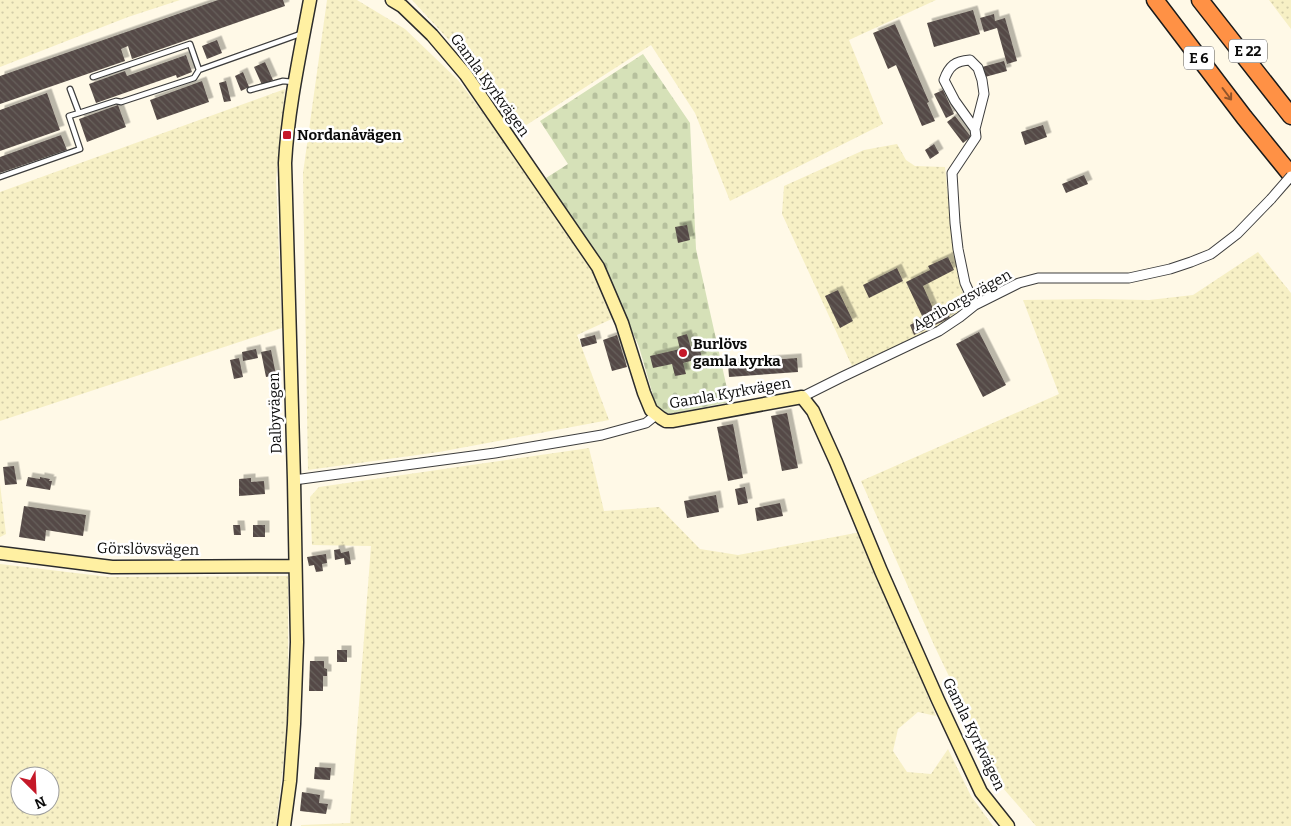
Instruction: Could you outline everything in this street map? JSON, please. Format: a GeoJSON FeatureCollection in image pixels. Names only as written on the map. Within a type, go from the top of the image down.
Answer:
{"type":"FeatureCollection","features":[{"type":"Feature","properties":{"kind":"highway","name":"E 6"},"geometry":{"type":"LineString","coordinates":[[1155,0],[1244,117],[1291,175]]}},
{"type":"Feature","properties":{"kind":"highway","name":"E 6"},"geometry":{"type":"LineString","coordinates":[[1201,0],[1291,116]]}},
{"type":"Feature","properties":{"kind":"highway","name":"E 22"},"geometry":{"type":"LineString","coordinates":[[1201,0],[1242,44],[1291,104]]}},
{"type":"Feature","properties":{"kind":"highway"},"geometry":{"type":"LineString","coordinates":[[1244,117],[1291,186]]}},
{"type":"Feature","properties":{"kind":"street","name":"Dalbyvägen"},"geometry":{"type":"LineString","coordinates":[[284,826],[290,782],[297,642],[285,163],[287,134],[310,0]]}},
{"type":"Feature","properties":{"kind":"street","name":"Gamla Kyrkvägen"},"geometry":{"type":"LineString","coordinates":[[392,0],[402,6],[432,35],[466,75],[598,267],[622,323],[644,393],[651,410],[656,415],[672,421],[802,397],[813,411],[881,571],[981,792],[1008,826]]}},
{"type":"Feature","properties":{"kind":"street"},"geometry":{"type":"LineString","coordinates":[[975,129],[955,101],[944,80],[948,69],[960,60],[970,60],[978,68],[984,94],[975,129],[976,137],[952,173],[958,249],[966,283],[975,305]]}},
{"type":"Feature","properties":{"kind":"street","name":"Agriborgsvägen"},"geometry":{"type":"LineString","coordinates":[[802,397],[939,330],[975,305],[1019,283],[1038,278],[1129,278],[1170,269],[1211,254],[1238,234],[1291,175]]}},
{"type":"Feature","properties":{"kind":"street"},"geometry":{"type":"LineString","coordinates":[[294,480],[495,454],[602,435],[646,423],[656,415]]}},
{"type":"Feature","properties":{"kind":"street","name":"Görslövsvägen"},"geometry":{"type":"LineString","coordinates":[[0,553],[112,566],[295,566]]}},
{"type":"Feature","properties":{"kind":"lane"},"geometry":{"type":"LineString","coordinates":[[0,177],[80,149],[69,116],[116,101],[121,102],[194,78],[199,70],[304,32]]}},
{"type":"Feature","properties":{"kind":"lane"},"geometry":{"type":"LineString","coordinates":[[93,77],[190,44],[199,70]]}},
{"type":"Feature","properties":{"kind":"lane"},"geometry":{"type":"LineString","coordinates":[[250,90],[283,81],[295,82]]}},
{"type":"Feature","properties":{"kind":"lane"},"geometry":{"type":"LineString","coordinates":[[70,89],[78,113]]}},
{"type":"Feature","properties":{"kind":"shaded area"},"geometry":{"type":"Polygon","coordinates":[[[0,0],[180,0],[128,17],[0,67],[0,0]]]}},
{"type":"Feature","properties":{"kind":"shaded area"},"geometry":{"type":"Polygon","coordinates":[[[327,0],[357,0],[405,29],[458,80],[531,176],[595,274],[616,317],[577,335],[609,420],[439,452],[308,470],[303,173],[327,0]]]}},
{"type":"Feature","properties":{"kind":"shaded area"},"geometry":{"type":"Polygon","coordinates":[[[412,0],[936,0],[849,40],[883,124],[730,201],[695,113],[651,45],[514,133],[449,40],[412,0]]]}},
{"type":"Feature","properties":{"kind":"shaded area"},"geometry":{"type":"Polygon","coordinates":[[[1269,0],[1291,0],[1291,29],[1269,0]]]}},
{"type":"Feature","properties":{"kind":"shaded area"},"geometry":{"type":"Polygon","coordinates":[[[285,89],[276,180],[282,328],[0,421],[0,192],[285,89]]]}},
{"type":"Feature","properties":{"kind":"shaded area"},"geometry":{"type":"Polygon","coordinates":[[[897,144],[906,160],[915,166],[945,167],[951,227],[963,302],[961,309],[955,315],[938,327],[852,366],[782,214],[784,186],[864,150],[897,144]]]}},
{"type":"Feature","properties":{"kind":"shaded area"},"geometry":{"type":"Polygon","coordinates":[[[1258,252],[1291,293],[1291,826],[1036,826],[1002,787],[934,645],[861,481],[1059,394],[1023,300],[1149,300],[1193,295],[1258,252]]]}},
{"type":"Feature","properties":{"kind":"shaded area"},"geometry":{"type":"Polygon","coordinates":[[[589,448],[604,511],[659,507],[700,549],[738,555],[861,532],[936,716],[918,712],[898,729],[893,751],[907,772],[931,774],[948,749],[971,796],[993,826],[301,826],[350,823],[371,546],[312,545],[310,497],[319,487],[589,448]]]}},
{"type":"Feature","properties":{"kind":"shaded area"},"geometry":{"type":"Polygon","coordinates":[[[0,484],[6,534],[0,537],[0,484]]]}},
{"type":"Feature","properties":{"kind":"shaded area"},"geometry":{"type":"Polygon","coordinates":[[[0,564],[109,577],[288,576],[288,724],[276,826],[0,826],[0,564]]]}},
{"type":"Feature","properties":{"kind":"green space"},"geometry":{"type":"Polygon","coordinates":[[[643,54],[690,123],[696,249],[730,402],[669,414],[657,409],[639,347],[605,267],[546,178],[568,164],[540,121],[643,54]]]}},
{"type":"Feature","properties":{"kind":"building"},"geometry":{"type":"Polygon","coordinates":[[[218,0],[283,0],[285,6],[132,59],[128,46],[121,49],[125,61],[0,104],[0,76],[218,0]]]}},
{"type":"Feature","properties":{"kind":"building"},"geometry":{"type":"Polygon","coordinates":[[[973,10],[980,34],[934,47],[927,23],[973,10]]]}},
{"type":"Feature","properties":{"kind":"building"},"geometry":{"type":"Polygon","coordinates":[[[994,14],[995,21],[1005,18],[1017,61],[1007,64],[997,28],[984,32],[980,18],[994,14]]]}},
{"type":"Feature","properties":{"kind":"building"},"geometry":{"type":"Polygon","coordinates":[[[895,24],[929,102],[927,103],[935,121],[922,126],[896,65],[888,69],[873,33],[895,24]]]}},
{"type":"Feature","properties":{"kind":"building"},"geometry":{"type":"Polygon","coordinates":[[[217,40],[222,53],[207,59],[202,46],[217,40]]]}},
{"type":"Feature","properties":{"kind":"building"},"geometry":{"type":"Polygon","coordinates":[[[186,55],[192,72],[177,78],[176,75],[96,103],[89,84],[125,71],[127,76],[186,55]]]}},
{"type":"Feature","properties":{"kind":"building"},"geometry":{"type":"Polygon","coordinates":[[[1004,61],[1007,71],[985,77],[982,67],[1004,61]]]}},
{"type":"Feature","properties":{"kind":"building"},"geometry":{"type":"Polygon","coordinates":[[[265,62],[273,80],[262,85],[254,67],[265,62]]]}},
{"type":"Feature","properties":{"kind":"building"},"geometry":{"type":"Polygon","coordinates":[[[243,72],[249,87],[241,91],[235,76],[243,72]]]}},
{"type":"Feature","properties":{"kind":"building"},"geometry":{"type":"Polygon","coordinates":[[[202,81],[209,102],[157,120],[150,100],[202,81]]]}},
{"type":"Feature","properties":{"kind":"building"},"geometry":{"type":"Polygon","coordinates":[[[226,81],[231,101],[224,102],[219,83],[226,81]]]}},
{"type":"Feature","properties":{"kind":"building"},"geometry":{"type":"Polygon","coordinates":[[[943,90],[954,114],[946,118],[934,94],[943,90]]]}},
{"type":"Feature","properties":{"kind":"building"},"geometry":{"type":"Polygon","coordinates":[[[47,93],[60,130],[0,151],[0,110],[47,93]]]}},
{"type":"Feature","properties":{"kind":"building"},"geometry":{"type":"Polygon","coordinates":[[[118,105],[126,127],[87,142],[79,119],[118,105]]]}},
{"type":"Feature","properties":{"kind":"building"},"geometry":{"type":"Polygon","coordinates":[[[955,116],[971,137],[963,143],[947,122],[955,116]]]}},
{"type":"Feature","properties":{"kind":"building"},"geometry":{"type":"Polygon","coordinates":[[[1043,125],[1047,137],[1025,145],[1021,132],[1043,125]]]}},
{"type":"Feature","properties":{"kind":"building"},"geometry":{"type":"Polygon","coordinates":[[[61,135],[67,150],[0,173],[0,157],[61,135]]]}},
{"type":"Feature","properties":{"kind":"building"},"geometry":{"type":"Polygon","coordinates":[[[934,144],[939,153],[930,159],[925,150],[934,144]]]}},
{"type":"Feature","properties":{"kind":"building"},"geometry":{"type":"Polygon","coordinates":[[[1084,175],[1088,184],[1066,193],[1062,184],[1084,175]]]}},
{"type":"Feature","properties":{"kind":"building"},"geometry":{"type":"Polygon","coordinates":[[[687,225],[690,240],[678,243],[675,227],[687,225]]]}},
{"type":"Feature","properties":{"kind":"building"},"geometry":{"type":"Polygon","coordinates":[[[948,257],[954,270],[923,286],[935,313],[946,308],[950,318],[914,335],[910,325],[923,318],[906,282],[930,270],[928,266],[948,257]]]}},
{"type":"Feature","properties":{"kind":"building"},"geometry":{"type":"Polygon","coordinates":[[[897,268],[903,281],[869,298],[863,285],[897,268]]]}},
{"type":"Feature","properties":{"kind":"building"},"geometry":{"type":"Polygon","coordinates":[[[838,290],[853,321],[840,328],[825,296],[838,290]]]}},
{"type":"Feature","properties":{"kind":"building"},"geometry":{"type":"Polygon","coordinates":[[[979,332],[1006,385],[983,397],[956,344],[979,332]]]}},
{"type":"Feature","properties":{"kind":"building","name":"Burlövs gamla kyrka"},"geometry":{"type":"Polygon","coordinates":[[[687,334],[691,348],[699,346],[702,358],[683,363],[686,374],[675,376],[672,364],[653,368],[650,356],[680,349],[677,337],[687,334]]]}},
{"type":"Feature","properties":{"kind":"building"},"geometry":{"type":"Polygon","coordinates":[[[595,335],[597,343],[582,347],[580,339],[595,335]]]}},
{"type":"Feature","properties":{"kind":"building"},"geometry":{"type":"Polygon","coordinates":[[[617,335],[627,367],[612,371],[603,340],[617,335]]]}},
{"type":"Feature","properties":{"kind":"building"},"geometry":{"type":"Polygon","coordinates":[[[256,349],[258,358],[243,361],[242,352],[256,349]]]}},
{"type":"Feature","properties":{"kind":"building"},"geometry":{"type":"Polygon","coordinates":[[[271,350],[276,375],[266,377],[261,352],[271,350]]]}},
{"type":"Feature","properties":{"kind":"building"},"geometry":{"type":"Polygon","coordinates":[[[239,358],[243,377],[234,379],[230,360],[239,358]]]}},
{"type":"Feature","properties":{"kind":"building"},"geometry":{"type":"Polygon","coordinates":[[[797,358],[798,372],[729,377],[728,363],[797,358]]]}},
{"type":"Feature","properties":{"kind":"building"},"geometry":{"type":"Polygon","coordinates":[[[787,413],[798,468],[782,471],[771,416],[787,413]]]}},
{"type":"Feature","properties":{"kind":"building"},"geometry":{"type":"Polygon","coordinates":[[[733,424],[743,478],[728,481],[717,427],[733,424]]]}},
{"type":"Feature","properties":{"kind":"building"},"geometry":{"type":"Polygon","coordinates":[[[14,466],[17,484],[5,485],[3,467],[14,466]]]}},
{"type":"Feature","properties":{"kind":"building"},"geometry":{"type":"Polygon","coordinates":[[[28,477],[50,479],[49,481],[52,481],[50,490],[26,486],[28,477]]]}},
{"type":"Feature","properties":{"kind":"building"},"geometry":{"type":"Polygon","coordinates":[[[251,478],[251,482],[264,481],[265,494],[239,496],[239,479],[251,478]]]}},
{"type":"Feature","properties":{"kind":"building"},"geometry":{"type":"Polygon","coordinates":[[[745,487],[748,503],[738,505],[735,489],[745,487]]]}},
{"type":"Feature","properties":{"kind":"building"},"geometry":{"type":"Polygon","coordinates":[[[716,495],[719,512],[687,518],[684,501],[716,495]]]}},
{"type":"Feature","properties":{"kind":"building"},"geometry":{"type":"Polygon","coordinates":[[[780,503],[783,516],[757,521],[755,508],[780,503]]]}},
{"type":"Feature","properties":{"kind":"building"},"geometry":{"type":"Polygon","coordinates":[[[24,506],[86,515],[83,536],[46,530],[45,541],[19,537],[24,506]]]}},
{"type":"Feature","properties":{"kind":"building"},"geometry":{"type":"Polygon","coordinates":[[[233,525],[240,525],[241,535],[234,535],[233,525]]]}},
{"type":"Feature","properties":{"kind":"building"},"geometry":{"type":"Polygon","coordinates":[[[253,525],[265,525],[265,537],[253,537],[253,525]]]}},
{"type":"Feature","properties":{"kind":"building"},"geometry":{"type":"Polygon","coordinates":[[[340,549],[341,553],[349,551],[351,564],[345,565],[344,558],[335,560],[334,550],[340,549]]]}},
{"type":"Feature","properties":{"kind":"building"},"geometry":{"type":"Polygon","coordinates":[[[326,554],[327,563],[322,564],[323,571],[316,572],[314,565],[309,566],[307,557],[326,554]]]}},
{"type":"Feature","properties":{"kind":"building"},"geometry":{"type":"Polygon","coordinates":[[[337,650],[347,650],[347,662],[337,662],[337,650]]]}},
{"type":"Feature","properties":{"kind":"building"},"geometry":{"type":"Polygon","coordinates":[[[310,661],[324,661],[327,676],[323,676],[323,691],[309,691],[310,661]]]}},
{"type":"Feature","properties":{"kind":"building"},"geometry":{"type":"Polygon","coordinates":[[[315,767],[331,768],[330,780],[314,779],[315,767]]]}},
{"type":"Feature","properties":{"kind":"building"},"geometry":{"type":"Polygon","coordinates":[[[302,792],[320,795],[319,803],[328,804],[326,814],[300,811],[302,792]]]}},
{"type":"Feature","properties":{"kind":"place","name":"Nordanåvägen"},"geometry":{"type":"Point","coordinates":[287,135]}},
{"type":"Feature","properties":{"kind":"place","name":"Burlövs gamla kyrka"},"geometry":{"type":"Point","coordinates":[683,353]}}]}
